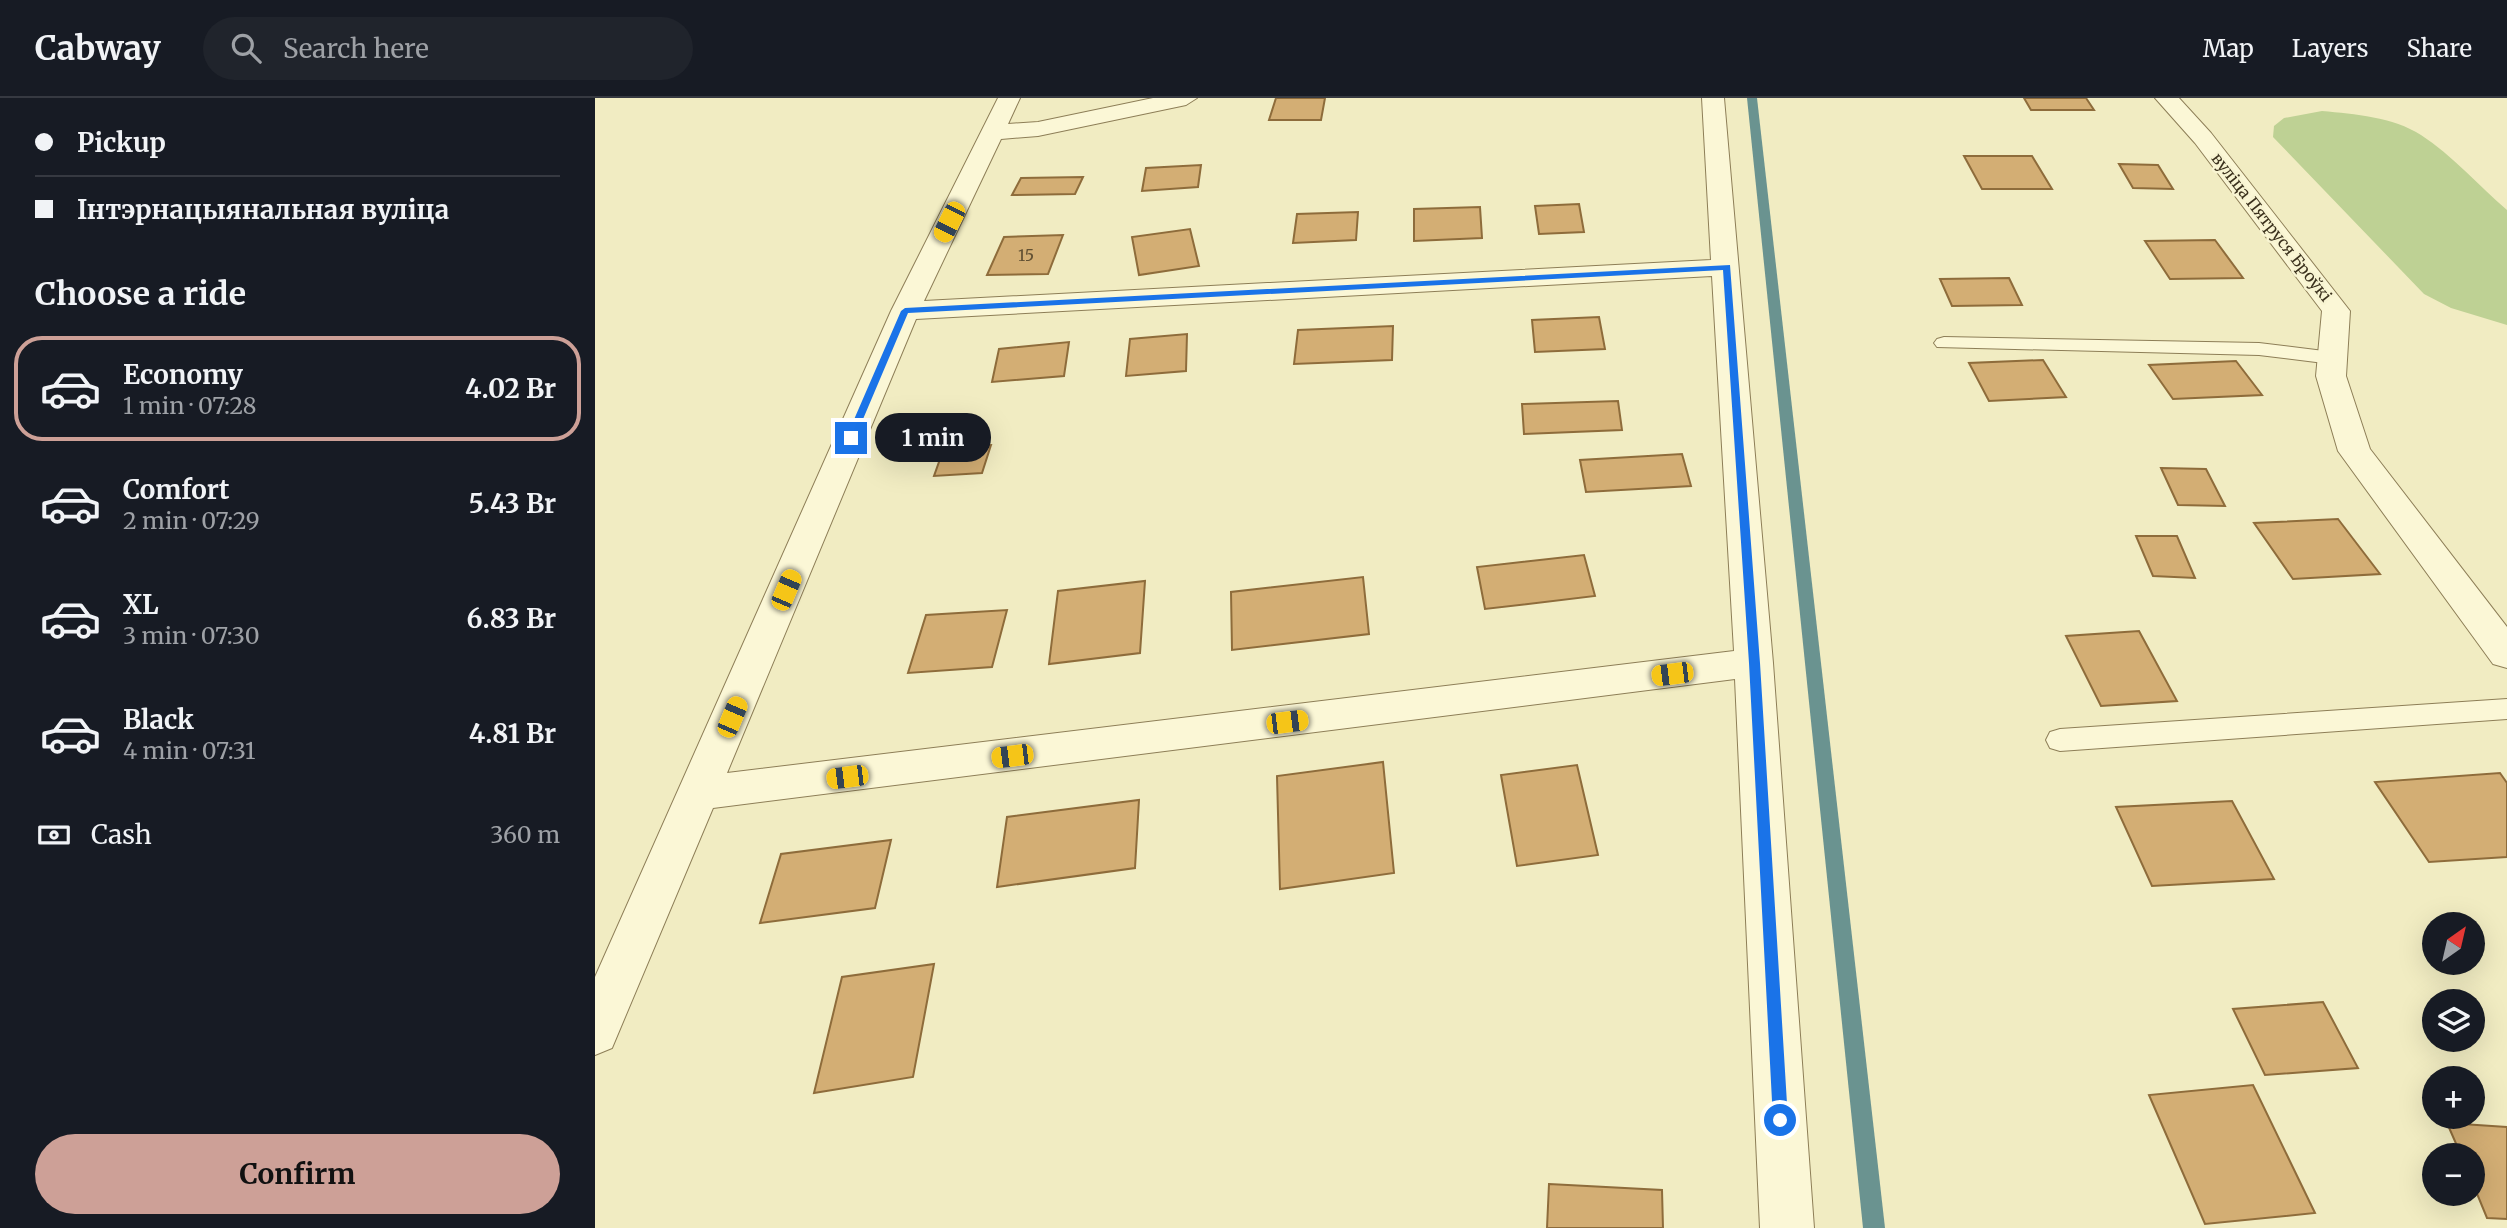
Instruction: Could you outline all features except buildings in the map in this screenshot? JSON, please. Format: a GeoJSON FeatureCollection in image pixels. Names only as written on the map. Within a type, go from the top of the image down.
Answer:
{"type":"FeatureCollection","features":[{"type":"Feature","properties":{"kind":"street"},"geometry":{"type":"LineString","coordinates":[[595,1031],[905,311],[1009,98]]}},
{"type":"Feature","properties":{"kind":"street"},"geometry":{"type":"LineString","coordinates":[[993,132],[1038,129],[1186,98]]}},
{"type":"Feature","properties":{"kind":"street"},"geometry":{"type":"LineString","coordinates":[[1713,98],[1754,663],[1787,1228]]}},
{"type":"Feature","properties":{"kind":"street","name":"вуліца Пятруся Броўкі"},"geometry":{"type":"LineString","coordinates":[[2166,98],[2203,138],[2336,311],[2331,376],[2354,451],[2507,654]]}},
{"type":"Feature","properties":{"kind":"street"},"geometry":{"type":"LineString","coordinates":[[905,311],[1727,267]]}},
{"type":"Feature","properties":{"kind":"street"},"geometry":{"type":"LineString","coordinates":[[699,793],[1754,663]]}},
{"type":"Feature","properties":{"kind":"lane"},"geometry":{"type":"LineString","coordinates":[[1944,343],[2259,349],[2332,358]]}},
{"type":"Feature","properties":{"kind":"lane"},"geometry":{"type":"LineString","coordinates":[[2060,740],[2507,709]]}},
{"type":"Feature","properties":{"kind":"green space"},"geometry":{"type":"Polygon","coordinates":[[[2322,111],[2373,117],[2410,129],[2444,152],[2507,210],[2507,325],[2451,308],[2424,294],[2273,137],[2274,126],[2284,118],[2322,111]]]}},
{"type":"Feature","properties":{"kind":"waterway"},"geometry":{"type":"LineString","coordinates":[[1752,98],[1874,1228]]}},
{"type":"Feature","properties":{"kind":"route"},"geometry":{"type":"LineString","coordinates":[[851,438],[905,311],[1727,267],[1754,663],[1780,1120]]}}]}
